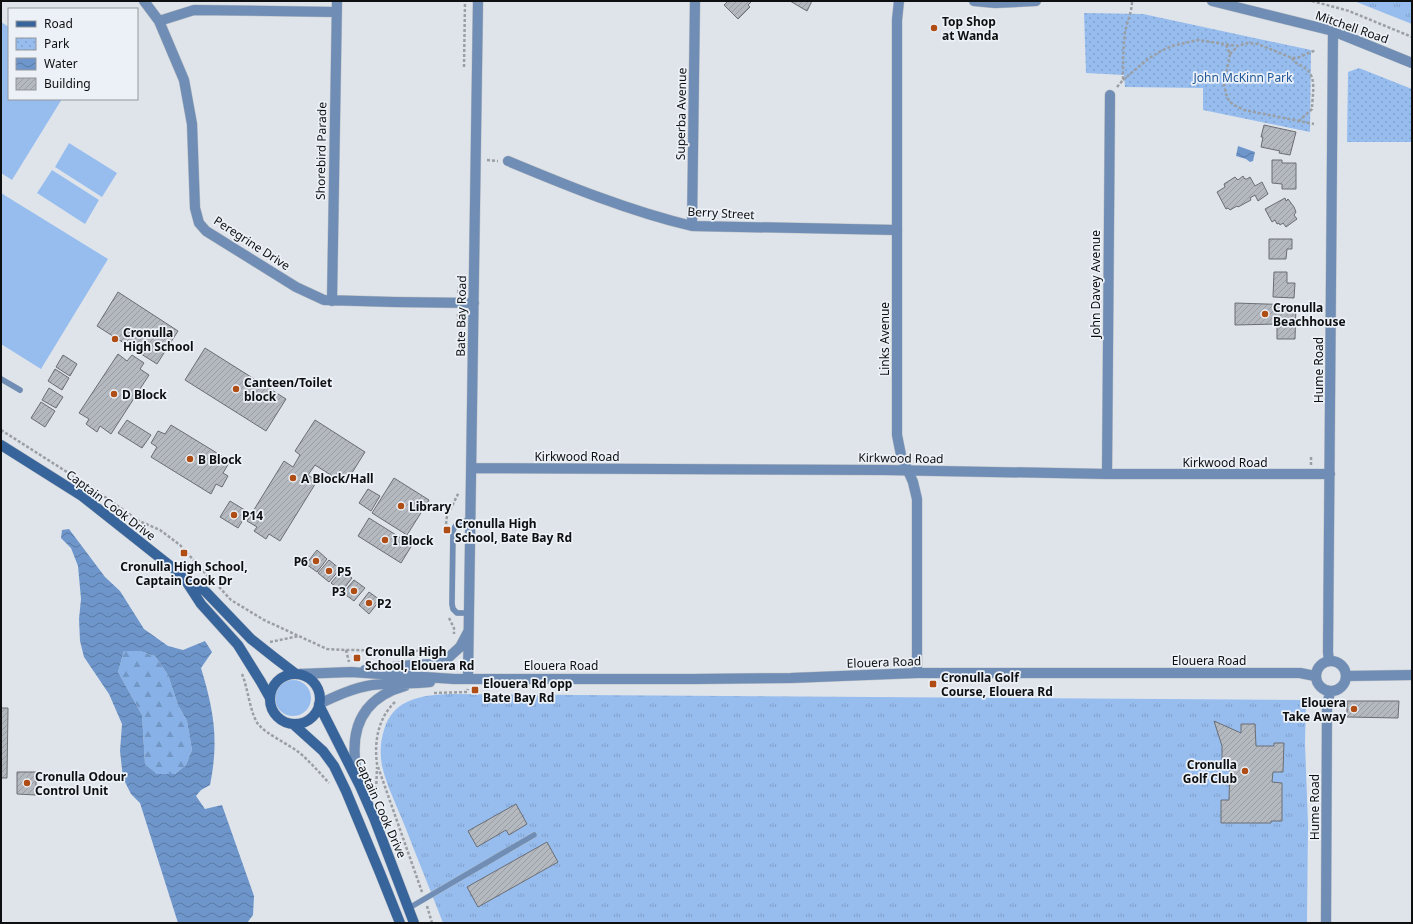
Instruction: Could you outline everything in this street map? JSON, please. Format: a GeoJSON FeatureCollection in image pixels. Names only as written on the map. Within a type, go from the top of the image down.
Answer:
{"type":"FeatureCollection","features":[{"type":"Feature","properties":{"kind":"main road","name":"Captain Cook Drive"},"geometry":{"type":"LineString","coordinates":[[1,445],[82,496],[183,576],[206,592],[260,647],[298,674]]}},
{"type":"Feature","properties":{"kind":"main road","name":"Captain Cook Drive"},"geometry":{"type":"LineString","coordinates":[[183,576],[201,604],[238,645],[270,698]]}},
{"type":"Feature","properties":{"kind":"main road"},"geometry":{"type":"LineString","coordinates":[[298,674],[309,678],[316,686],[320,696],[317,712],[310,720],[300,724],[284,722],[278,717],[272,710],[270,698],[274,685],[280,679],[288,675],[298,674]]}},
{"type":"Feature","properties":{"kind":"main road","name":"Captain Cook Drive"},"geometry":{"type":"LineString","coordinates":[[319,704],[360,786],[374,818],[414,923]]}},
{"type":"Feature","properties":{"kind":"main road"},"geometry":{"type":"LineString","coordinates":[[293,724],[323,751],[334,766],[378,866],[400,923]]}},
{"type":"Feature","properties":{"kind":"street","name":"Peregrine Drive"},"geometry":{"type":"LineString","coordinates":[[144,1],[159,21],[184,80],[192,124],[195,208],[199,223],[206,231],[296,287],[324,300],[474,303]]}},
{"type":"Feature","properties":{"kind":"street","name":"Shorebird Parade"},"geometry":{"type":"LineString","coordinates":[[332,301],[336,1]]}},
{"type":"Feature","properties":{"kind":"street","name":"Bate Bay Road"},"geometry":{"type":"LineString","coordinates":[[468,678],[478,1]]}},
{"type":"Feature","properties":{"kind":"street","name":"Superba Avenue"},"geometry":{"type":"LineString","coordinates":[[692,226],[695,1]]}},
{"type":"Feature","properties":{"kind":"street","name":"Links Avenue"},"geometry":{"type":"LineString","coordinates":[[899,1],[897,20],[896,230],[897,435],[901,455],[916,490],[917,673]]}},
{"type":"Feature","properties":{"kind":"street"},"geometry":{"type":"LineString","coordinates":[[974,1],[995,3],[1036,1]]}},
{"type":"Feature","properties":{"kind":"street","name":"Mitchell Road"},"geometry":{"type":"LineString","coordinates":[[1212,1],[1334,32],[1412,63]]}},
{"type":"Feature","properties":{"kind":"street"},"geometry":{"type":"LineString","coordinates":[[159,21],[194,10],[336,12]]}},
{"type":"Feature","properties":{"kind":"street","name":"Hume Road"},"geometry":{"type":"LineString","coordinates":[[1329,661],[1334,32]]}},
{"type":"Feature","properties":{"kind":"street","name":"John Davey Avenue"},"geometry":{"type":"LineString","coordinates":[[1106,474],[1110,95]]}},
{"type":"Feature","properties":{"kind":"street","name":"Berry Street"},"geometry":{"type":"LineString","coordinates":[[508,161],[576,189],[673,222],[692,226],[896,230]]}},
{"type":"Feature","properties":{"kind":"street","name":"Kirkwood Road"},"geometry":{"type":"LineString","coordinates":[[471,468],[1106,474],[1330,474]]}},
{"type":"Feature","properties":{"kind":"street"},"geometry":{"type":"LineString","coordinates":[[351,672],[433,664],[448,658],[460,647],[469,631]]}},
{"type":"Feature","properties":{"kind":"street"},"geometry":{"type":"LineString","coordinates":[[1329,661],[1334,661],[1343,667],[1346,676],[1345,681],[1339,689],[1330,692],[1318,685],[1315,676],[1321,664],[1329,661]]}},
{"type":"Feature","properties":{"kind":"street","name":"Elouera Road"},"geometry":{"type":"LineString","coordinates":[[298,674],[351,672],[454,679]]}},
{"type":"Feature","properties":{"kind":"street","name":"Elouera Road"},"geometry":{"type":"LineString","coordinates":[[319,704],[358,688],[385,684],[415,684],[468,678],[693,680],[799,678],[917,673],[1300,673],[1315,676]]}},
{"type":"Feature","properties":{"kind":"street"},"geometry":{"type":"LineString","coordinates":[[1346,676],[1412,675]]}},
{"type":"Feature","properties":{"kind":"street"},"geometry":{"type":"LineString","coordinates":[[360,786],[354,754],[354,740],[363,715],[371,704],[384,695],[398,688],[415,684]]}},
{"type":"Feature","properties":{"kind":"street","name":"Hume Road"},"geometry":{"type":"LineString","coordinates":[[1326,923],[1327,706],[1330,692]]}},
{"type":"Feature","properties":{"kind":"lane"},"geometry":{"type":"LineString","coordinates":[[1,379],[20,390]]}},
{"type":"Feature","properties":{"kind":"lane"},"geometry":{"type":"LineString","coordinates":[[469,614],[457,613],[453,609],[452,604],[453,530],[456,524],[460,521],[470,521]]}},
{"type":"Feature","properties":{"kind":"lane"},"geometry":{"type":"LineString","coordinates":[[409,908],[534,835]]}},
{"type":"Feature","properties":{"kind":"path"},"geometry":{"type":"LineString","coordinates":[[1124,80],[1124,42],[1132,1]]}},
{"type":"Feature","properties":{"kind":"path"},"geometry":{"type":"LineString","coordinates":[[1312,1],[1349,11],[1412,37]]}},
{"type":"Feature","properties":{"kind":"path"},"geometry":{"type":"LineString","coordinates":[[1110,95],[1124,80],[1148,59],[1172,46],[1198,40],[1238,46],[1248,43],[1258,44],[1296,59],[1316,50]]}},
{"type":"Feature","properties":{"kind":"path"},"geometry":{"type":"LineString","coordinates":[[1226,45],[1230,54],[1224,87],[1229,101],[1244,110],[1314,124]]}},
{"type":"Feature","properties":{"kind":"path"},"geometry":{"type":"LineString","coordinates":[[1230,54],[1238,46]]}},
{"type":"Feature","properties":{"kind":"path"},"geometry":{"type":"LineString","coordinates":[[1292,58],[1308,70],[1313,79],[1312,109],[1299,121]]}},
{"type":"Feature","properties":{"kind":"path"},"geometry":{"type":"LineString","coordinates":[[476,159],[508,161]]}},
{"type":"Feature","properties":{"kind":"path"},"geometry":{"type":"LineString","coordinates":[[458,316],[458,322],[462,329]]}},
{"type":"Feature","properties":{"kind":"path"},"geometry":{"type":"LineString","coordinates":[[1,430],[103,494],[139,521],[160,530],[180,545],[231,600],[264,620],[327,649],[436,651]]}},
{"type":"Feature","properties":{"kind":"path"},"geometry":{"type":"LineString","coordinates":[[446,532],[447,516],[458,496],[460,489]]}},
{"type":"Feature","properties":{"kind":"path"},"geometry":{"type":"LineString","coordinates":[[447,614],[454,628],[453,638]]}},
{"type":"Feature","properties":{"kind":"path"},"geometry":{"type":"LineString","coordinates":[[266,642],[298,636]]}},
{"type":"Feature","properties":{"kind":"path"},"geometry":{"type":"LineString","coordinates":[[430,693],[467,692],[468,678]]}},
{"type":"Feature","properties":{"kind":"path"},"geometry":{"type":"LineString","coordinates":[[402,699],[392,705],[383,716],[376,741],[376,759],[380,775],[425,899],[432,923]]}},
{"type":"Feature","properties":{"kind":"green space"},"geometry":{"type":"Polygon","coordinates":[[[1354,1],[1412,1],[1412,24],[1354,1]]]}},
{"type":"Feature","properties":{"kind":"green space","name":"John McKinn Park"},"geometry":{"type":"Polygon","coordinates":[[[1084,13],[1143,14],[1311,50],[1310,132],[1203,110],[1203,88],[1125,87],[1124,75],[1086,73],[1084,13]]]}},
{"type":"Feature","properties":{"kind":"green space"},"geometry":{"type":"Polygon","coordinates":[[[1,22],[8,26],[8,100],[61,100],[12,180],[1,173],[1,22]]]}},
{"type":"Feature","properties":{"kind":"green space"},"geometry":{"type":"Polygon","coordinates":[[[1359,68],[1412,89],[1412,142],[1347,142],[1348,72],[1359,68]]]}},
{"type":"Feature","properties":{"kind":"green space"},"geometry":{"type":"Polygon","coordinates":[[[69,143],[117,173],[102,197],[55,167],[69,143]]]}},
{"type":"Feature","properties":{"kind":"green space"},"geometry":{"type":"Polygon","coordinates":[[[52,170],[99,200],[85,224],[37,193],[52,170]]]}},
{"type":"Feature","properties":{"kind":"green space"},"geometry":{"type":"Polygon","coordinates":[[[1,193],[108,259],[41,369],[1,344],[1,193]]]}},
{"type":"Feature","properties":{"kind":"green space"},"geometry":{"type":"Polygon","coordinates":[[[124,651],[140,651],[155,656],[168,675],[178,705],[187,721],[192,750],[186,765],[175,774],[157,774],[145,764],[142,715],[118,672],[124,651]]]}},
{"type":"Feature","properties":{"kind":"green space"},"geometry":{"type":"Polygon","coordinates":[[[297,680],[306,685],[310,691],[310,705],[306,711],[297,716],[289,716],[280,711],[276,705],[275,694],[280,685],[286,681],[297,680]]]}},
{"type":"Feature","properties":{"kind":"green space"},"geometry":{"type":"Polygon","coordinates":[[[451,694],[1306,700],[1305,743],[1308,824],[1307,923],[443,923],[387,782],[382,766],[381,748],[384,730],[388,719],[394,711],[410,700],[420,697],[451,694]]]}},
{"type":"Feature","properties":{"kind":"water"},"geometry":{"type":"Polygon","coordinates":[[[1238,146],[1255,152],[1253,161],[1250,162],[1236,156],[1238,146]]]}},
{"type":"Feature","properties":{"kind":"water"},"geometry":{"type":"Polygon","coordinates":[[[69,529],[105,577],[120,591],[144,629],[168,646],[183,650],[205,641],[212,652],[201,668],[209,698],[214,726],[215,740],[213,769],[210,785],[201,790],[196,796],[205,809],[222,805],[254,896],[253,915],[247,923],[178,923],[140,803],[131,794],[123,778],[120,751],[122,724],[109,694],[84,657],[80,641],[79,619],[81,599],[78,566],[71,548],[61,538],[62,530],[69,529]],[[124,651],[118,672],[142,715],[145,764],[157,774],[175,774],[186,765],[192,750],[187,721],[178,705],[168,675],[155,656],[140,651],[124,651]]]}},
{"type":"Feature","properties":{"kind":"building"},"geometry":{"type":"Polygon","coordinates":[[[728,1],[752,1],[748,5],[750,7],[738,19],[724,5],[728,1]]]}},
{"type":"Feature","properties":{"kind":"building"},"geometry":{"type":"Polygon","coordinates":[[[790,1],[812,1],[807,11],[790,1]]]}},
{"type":"Feature","properties":{"kind":"building"},"geometry":{"type":"Polygon","coordinates":[[[1264,125],[1296,132],[1290,155],[1261,147],[1263,137],[1261,137],[1264,125]]]}},
{"type":"Feature","properties":{"kind":"building"},"geometry":{"type":"Polygon","coordinates":[[[1272,160],[1282,160],[1282,163],[1296,163],[1296,189],[1282,189],[1282,184],[1272,183],[1272,160]]]}},
{"type":"Feature","properties":{"kind":"building"},"geometry":{"type":"Polygon","coordinates":[[[1243,176],[1245,179],[1250,177],[1255,186],[1262,182],[1268,194],[1258,201],[1255,195],[1250,198],[1251,200],[1238,207],[1237,206],[1230,210],[1228,208],[1226,209],[1217,192],[1225,187],[1224,184],[1235,177],[1238,180],[1243,176]]]}},
{"type":"Feature","properties":{"kind":"building"},"geometry":{"type":"Polygon","coordinates":[[[1285,198],[1286,201],[1288,199],[1294,207],[1296,212],[1294,215],[1297,219],[1286,227],[1283,223],[1280,225],[1279,223],[1277,224],[1275,220],[1272,222],[1265,209],[1285,198]]]}},
{"type":"Feature","properties":{"kind":"building"},"geometry":{"type":"Polygon","coordinates":[[[1269,239],[1292,239],[1292,249],[1287,249],[1286,259],[1269,259],[1269,239]]]}},
{"type":"Feature","properties":{"kind":"building"},"geometry":{"type":"Polygon","coordinates":[[[1274,272],[1287,272],[1287,283],[1295,283],[1294,298],[1273,297],[1274,272]]]}},
{"type":"Feature","properties":{"kind":"building"},"geometry":{"type":"Polygon","coordinates":[[[118,292],[178,331],[157,364],[97,326],[118,292]]]}},
{"type":"Feature","properties":{"kind":"building","name":"Cronulla Beachhouse"},"geometry":{"type":"Polygon","coordinates":[[[1235,303],[1296,305],[1295,339],[1277,339],[1277,324],[1235,325],[1235,303]]]}},
{"type":"Feature","properties":{"kind":"building","name":"Canteen/Toilet block"},"geometry":{"type":"Polygon","coordinates":[[[205,348],[286,399],[266,431],[185,380],[205,348]]]}},
{"type":"Feature","properties":{"kind":"building","name":"D Block"},"geometry":{"type":"Polygon","coordinates":[[[118,354],[127,361],[132,355],[144,363],[140,369],[149,375],[111,434],[100,426],[97,432],[86,424],[89,419],[79,413],[118,354]]]}},
{"type":"Feature","properties":{"kind":"building"},"geometry":{"type":"Polygon","coordinates":[[[63,355],[77,364],[70,376],[56,367],[63,355]]]}},
{"type":"Feature","properties":{"kind":"building"},"geometry":{"type":"Polygon","coordinates":[[[55,369],[69,378],[62,390],[48,381],[55,369]]]}},
{"type":"Feature","properties":{"kind":"building"},"geometry":{"type":"Polygon","coordinates":[[[49,388],[63,397],[56,408],[42,400],[49,388]]]}},
{"type":"Feature","properties":{"kind":"building"},"geometry":{"type":"Polygon","coordinates":[[[41,402],[55,411],[45,427],[31,418],[41,402]]]}},
{"type":"Feature","properties":{"kind":"building"},"geometry":{"type":"Polygon","coordinates":[[[127,420],[151,435],[142,448],[118,433],[127,420]]]}},
{"type":"Feature","properties":{"kind":"building","name":"A Block/Hall"},"geometry":{"type":"Polygon","coordinates":[[[315,420],[365,452],[345,484],[315,465],[308,475],[317,481],[280,541],[269,534],[266,539],[254,531],[257,527],[247,521],[284,461],[293,467],[300,455],[295,451],[315,420]]]}},
{"type":"Feature","properties":{"kind":"building","name":"B Block"},"geometry":{"type":"Polygon","coordinates":[[[171,425],[230,461],[223,473],[228,476],[222,487],[216,484],[211,494],[151,457],[157,447],[151,443],[158,431],[165,434],[171,425]]]}},
{"type":"Feature","properties":{"kind":"building","name":"Library"},"geometry":{"type":"Polygon","coordinates":[[[394,478],[429,500],[407,535],[372,513],[394,478]]]}},
{"type":"Feature","properties":{"kind":"building"},"geometry":{"type":"Polygon","coordinates":[[[368,489],[380,496],[371,511],[359,503],[368,489]]]}},
{"type":"Feature","properties":{"kind":"building","name":"P14"},"geometry":{"type":"Polygon","coordinates":[[[230,501],[248,512],[238,528],[220,517],[230,501]]]}},
{"type":"Feature","properties":{"kind":"building","name":"I Block"},"geometry":{"type":"Polygon","coordinates":[[[369,518],[412,545],[401,563],[358,536],[369,518]]]}},
{"type":"Feature","properties":{"kind":"building","name":"P6"},"geometry":{"type":"Polygon","coordinates":[[[317,550],[327,559],[317,572],[306,564],[317,550]]]}},
{"type":"Feature","properties":{"kind":"building","name":"P5"},"geometry":{"type":"Polygon","coordinates":[[[329,560],[340,569],[329,582],[318,573],[329,560]]]}},
{"type":"Feature","properties":{"kind":"building"},"geometry":{"type":"Polygon","coordinates":[[[342,570],[352,578],[342,591],[331,583],[342,570]]]}},
{"type":"Feature","properties":{"kind":"building","name":"P3"},"geometry":{"type":"Polygon","coordinates":[[[354,580],[365,588],[354,601],[343,593],[354,580]]]}},
{"type":"Feature","properties":{"kind":"building","name":"P2"},"geometry":{"type":"Polygon","coordinates":[[[369,592],[380,600],[369,614],[359,605],[369,592]]]}},
{"type":"Feature","properties":{"kind":"building"},"geometry":{"type":"Polygon","coordinates":[[[1347,701],[1399,701],[1398,718],[1347,717],[1347,701]]]}},
{"type":"Feature","properties":{"kind":"building"},"geometry":{"type":"Polygon","coordinates":[[[1,708],[8,708],[7,778],[1,778],[1,708]]]}},
{"type":"Feature","properties":{"kind":"building"},"geometry":{"type":"Polygon","coordinates":[[[1214,721],[1241,733],[1241,724],[1255,724],[1256,746],[1274,746],[1274,743],[1284,743],[1283,772],[1273,772],[1272,782],[1282,783],[1282,821],[1271,821],[1271,823],[1221,823],[1221,800],[1229,800],[1230,760],[1222,760],[1222,746],[1214,721]]]}},
{"type":"Feature","properties":{"kind":"building","name":"Cronulla Odour Control Unit"},"geometry":{"type":"Polygon","coordinates":[[[17,772],[36,772],[36,795],[17,794],[17,772]]]}},
{"type":"Feature","properties":{"kind":"building"},"geometry":{"type":"Polygon","coordinates":[[[516,804],[527,824],[509,835],[506,830],[477,847],[468,831],[516,804]]]}},
{"type":"Feature","properties":{"kind":"building"},"geometry":{"type":"Polygon","coordinates":[[[547,842],[558,862],[478,907],[467,887],[547,842]]]}},
{"type":"Feature","properties":{"kind":"place","name":"Top Shop at Wanda"},"geometry":{"type":"Point","coordinates":[934,28]}},
{"type":"Feature","properties":{"kind":"place","name":"Cronulla Beachhouse"},"geometry":{"type":"Point","coordinates":[1265,314]}},
{"type":"Feature","properties":{"kind":"place","name":"Cronulla High School"},"geometry":{"type":"Point","coordinates":[115,339]}},
{"type":"Feature","properties":{"kind":"place","name":"Canteen/Toilet block"},"geometry":{"type":"Point","coordinates":[236,389]}},
{"type":"Feature","properties":{"kind":"place","name":"D Block"},"geometry":{"type":"Point","coordinates":[114,394]}},
{"type":"Feature","properties":{"kind":"place","name":"B Block"},"geometry":{"type":"Point","coordinates":[190,459]}},
{"type":"Feature","properties":{"kind":"place","name":"A Block/Hall"},"geometry":{"type":"Point","coordinates":[293,478]}},
{"type":"Feature","properties":{"kind":"place","name":"Library"},"geometry":{"type":"Point","coordinates":[401,506]}},
{"type":"Feature","properties":{"kind":"place","name":"P14"},"geometry":{"type":"Point","coordinates":[234,515]}},
{"type":"Feature","properties":{"kind":"place","name":"Cronulla High School, Bate Bay Rd"},"geometry":{"type":"Point","coordinates":[447,530]}},
{"type":"Feature","properties":{"kind":"place","name":"I Block"},"geometry":{"type":"Point","coordinates":[385,540]}},
{"type":"Feature","properties":{"kind":"place","name":"Cronulla High School, Captain Cook Dr"},"geometry":{"type":"Point","coordinates":[184,553]}},
{"type":"Feature","properties":{"kind":"place","name":"P6"},"geometry":{"type":"Point","coordinates":[316,561]}},
{"type":"Feature","properties":{"kind":"place","name":"P5"},"geometry":{"type":"Point","coordinates":[329,571]}},
{"type":"Feature","properties":{"kind":"place","name":"P3"},"geometry":{"type":"Point","coordinates":[354,591]}},
{"type":"Feature","properties":{"kind":"place","name":"P2"},"geometry":{"type":"Point","coordinates":[369,603]}},
{"type":"Feature","properties":{"kind":"place","name":"Cronulla High School, Elouera Rd"},"geometry":{"type":"Point","coordinates":[357,658]}},
{"type":"Feature","properties":{"kind":"place","name":"Cronulla Golf Course, Elouera Rd"},"geometry":{"type":"Point","coordinates":[933,684]}},
{"type":"Feature","properties":{"kind":"place","name":"Elouera Rd opp Bate Bay Rd"},"geometry":{"type":"Point","coordinates":[475,690]}},
{"type":"Feature","properties":{"kind":"place","name":"Elouera Take Away"},"geometry":{"type":"Point","coordinates":[1354,709]}},
{"type":"Feature","properties":{"kind":"place","name":"Cronulla Golf Club"},"geometry":{"type":"Point","coordinates":[1245,771]}},
{"type":"Feature","properties":{"kind":"place","name":"Cronulla Odour Control Unit"},"geometry":{"type":"Point","coordinates":[27,783]}}]}
